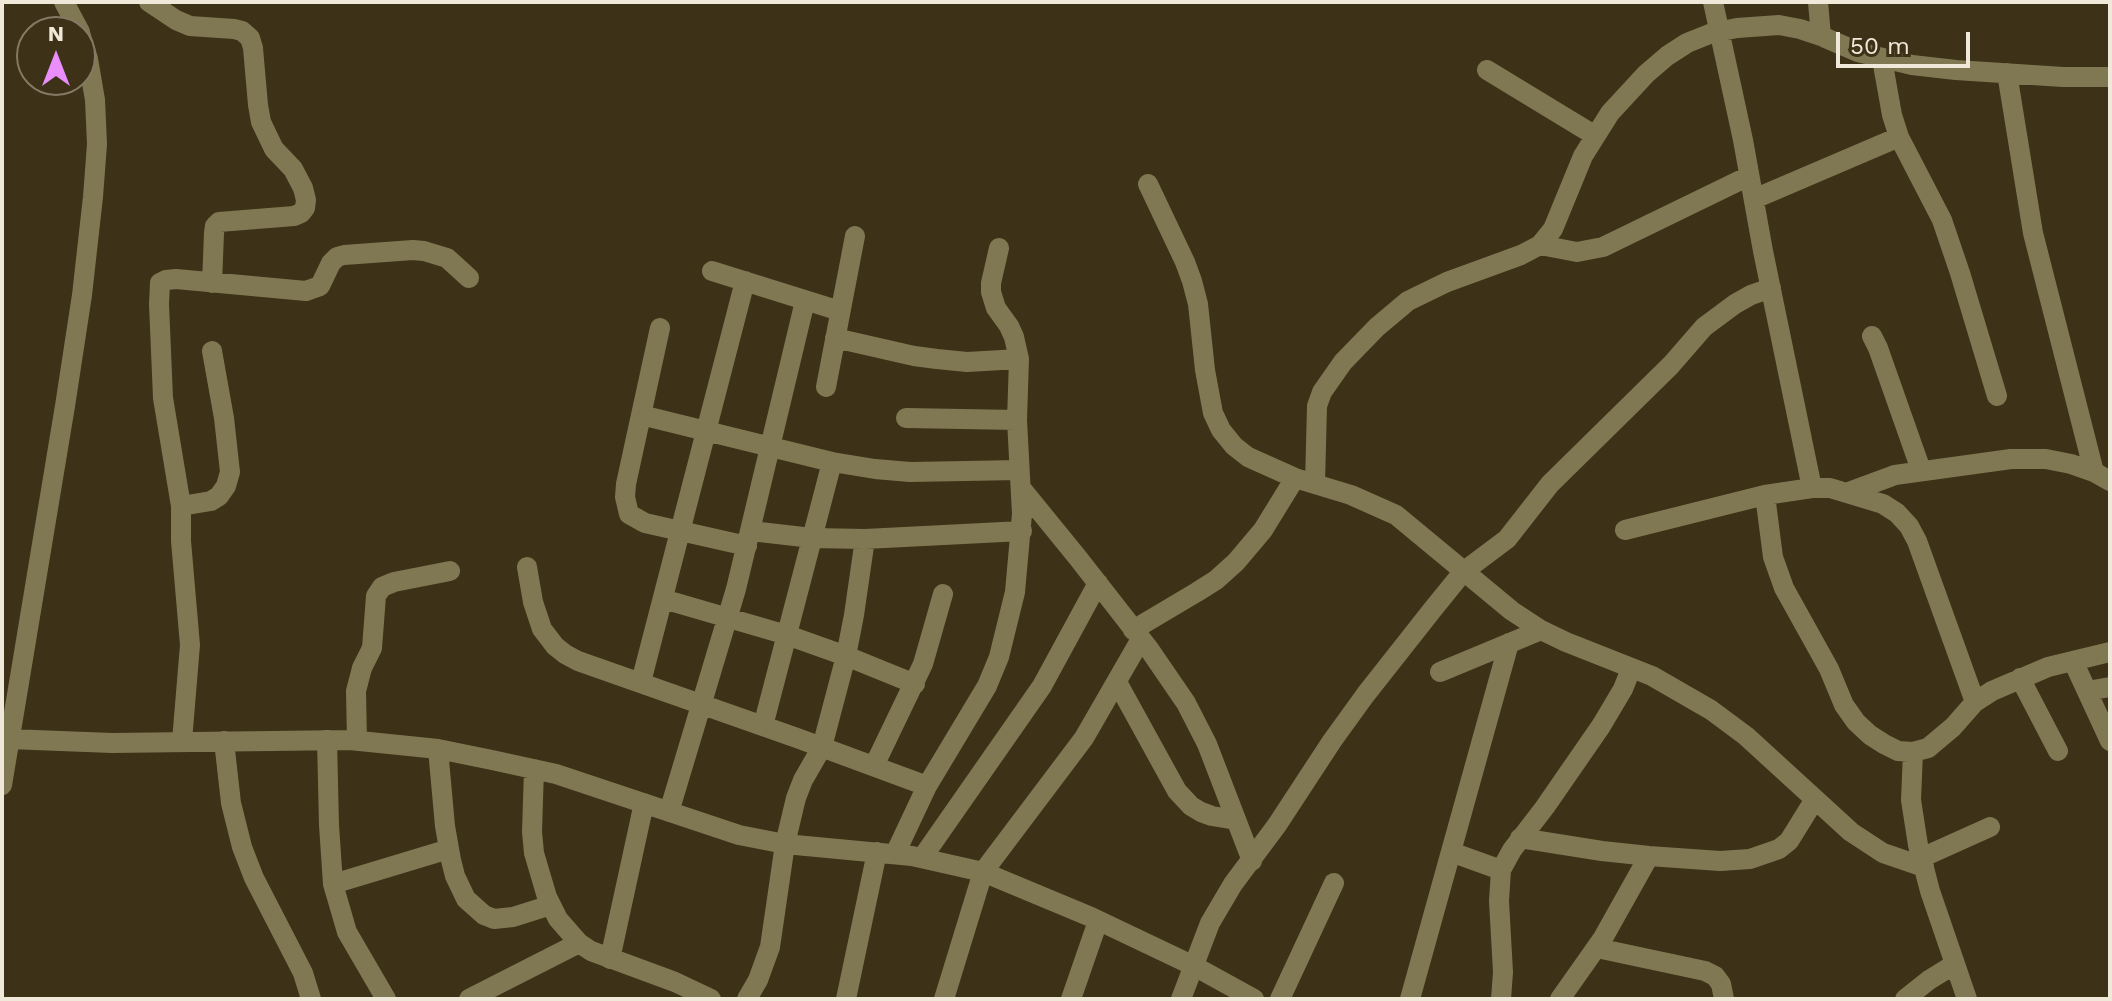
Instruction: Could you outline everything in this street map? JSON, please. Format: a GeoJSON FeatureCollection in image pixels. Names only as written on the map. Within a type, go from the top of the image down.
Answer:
{"type":"FeatureCollection","features":[{"type":"Feature","properties":{"kind":"street"},"geometry":{"type":"LineString","coordinates":[[149,2],[190,26],[234,29],[250,38],[261,122],[274,149],[293,169],[306,200],[305,208],[294,216],[219,222],[214,233],[212,283]]}},
{"type":"Feature","properties":{"kind":"street"},"geometry":{"type":"LineString","coordinates":[[1713,2],[1812,488]]}},
{"type":"Feature","properties":{"kind":"street"},"geometry":{"type":"LineString","coordinates":[[1818,2],[1821,36]]}},
{"type":"Feature","properties":{"kind":"street"},"geometry":{"type":"LineString","coordinates":[[1315,484],[1317,406],[1322,392],[1343,362],[1408,301],[1437,286],[1540,245],[1553,229],[1575,173],[1594,135],[1610,113],[1646,74],[1687,43],[1737,28],[1779,25],[1821,36],[1858,52],[1912,65],[2063,77],[2110,77]]}},
{"type":"Feature","properties":{"kind":"street"},"geometry":{"type":"LineString","coordinates":[[1882,59],[1899,137],[1942,220],[1997,396]]}},
{"type":"Feature","properties":{"kind":"street"},"geometry":{"type":"LineString","coordinates":[[1487,70],[1594,135]]}},
{"type":"Feature","properties":{"kind":"street"},"geometry":{"type":"LineString","coordinates":[[2007,73],[2033,233],[2102,476]]}},
{"type":"Feature","properties":{"kind":"street"},"geometry":{"type":"LineString","coordinates":[[2,785],[82,295],[97,144],[94,96]]}},
{"type":"Feature","properties":{"kind":"street"},"geometry":{"type":"LineString","coordinates":[[1754,199],[1899,137]]}},
{"type":"Feature","properties":{"kind":"street"},"geometry":{"type":"LineString","coordinates":[[1540,245],[1577,252],[1603,247],[1749,176]]}},
{"type":"Feature","properties":{"kind":"street"},"geometry":{"type":"LineString","coordinates":[[1148,184],[1192,281],[1213,413],[1221,430],[1248,457],[1295,478],[1351,495],[1396,515],[1512,611],[1541,630],[1681,691],[1746,736],[1851,832],[1900,860],[1922,863],[1990,827]]}},
{"type":"Feature","properties":{"kind":"street"},"geometry":{"type":"LineString","coordinates":[[826,387],[855,236]]}},
{"type":"Feature","properties":{"kind":"street"},"geometry":{"type":"LineString","coordinates":[[846,999],[886,853],[987,686],[999,657],[1015,592],[1022,531],[1017,420],[1019,359],[1014,337],[996,308],[991,292],[999,248]]}},
{"type":"Feature","properties":{"kind":"street"},"geometry":{"type":"LineString","coordinates":[[182,741],[190,645],[178,478],[164,413],[160,283],[166,280],[314,290],[320,286],[337,257],[413,250],[447,258],[469,278]]}},
{"type":"Feature","properties":{"kind":"street"},"geometry":{"type":"LineString","coordinates":[[712,271],[840,311]]}},
{"type":"Feature","properties":{"kind":"street"},"geometry":{"type":"LineString","coordinates":[[641,682],[745,281]]}},
{"type":"Feature","properties":{"kind":"street"},"geometry":{"type":"LineString","coordinates":[[1181,999],[1210,923],[1233,884],[1366,694],[1463,572],[1507,539],[1550,484],[1671,365],[1704,327],[1735,304],[1771,288]]}},
{"type":"Feature","properties":{"kind":"street"},"geometry":{"type":"LineString","coordinates":[[669,812],[728,618],[805,301]]}},
{"type":"Feature","properties":{"kind":"street"},"geometry":{"type":"LineString","coordinates":[[660,328],[626,484],[629,514],[645,523],[749,538],[865,539],[1022,531]]}},
{"type":"Feature","properties":{"kind":"street"},"geometry":{"type":"LineString","coordinates":[[1872,336],[1921,470]]}},
{"type":"Feature","properties":{"kind":"street"},"geometry":{"type":"LineString","coordinates":[[835,338],[937,359],[967,362],[1019,359]]}},
{"type":"Feature","properties":{"kind":"street"},"geometry":{"type":"LineString","coordinates":[[181,506],[211,501],[219,496],[230,472],[212,351]]}},
{"type":"Feature","properties":{"kind":"street"},"geometry":{"type":"LineString","coordinates":[[641,415],[832,462],[910,472],[1020,479],[1186,703],[1197,723],[1252,861]]}},
{"type":"Feature","properties":{"kind":"street"},"geometry":{"type":"LineString","coordinates":[[906,418],[1017,420]]}},
{"type":"Feature","properties":{"kind":"street"},"geometry":{"type":"LineString","coordinates":[[1849,492],[1895,475],[2011,459],[2046,459],[2071,464],[2102,476]]}},
{"type":"Feature","properties":{"kind":"street"},"geometry":{"type":"LineString","coordinates":[[763,726],[832,462]]}},
{"type":"Feature","properties":{"kind":"street"},"geometry":{"type":"LineString","coordinates":[[944,999],[983,872],[1084,738],[1117,682],[1137,634],[1216,580],[1236,562],[1263,530],[1295,478]]}},
{"type":"Feature","properties":{"kind":"street"},"geometry":{"type":"LineString","coordinates":[[1625,530],[1765,495],[1812,488],[1849,492],[1883,504],[1909,526],[1928,567],[1975,702]]}},
{"type":"Feature","properties":{"kind":"street"},"geometry":{"type":"LineString","coordinates":[[1765,495],[1770,543],[1777,570],[1792,604],[1829,669],[1844,705],[1870,735],[1898,751],[1913,752],[1928,748],[1975,702],[2020,678],[2048,667],[2110,652]]}},
{"type":"Feature","properties":{"kind":"street"},"geometry":{"type":"LineString","coordinates":[[747,999],[770,947],[785,844],[796,798],[822,747],[846,656],[865,539]]}},
{"type":"Feature","properties":{"kind":"street"},"geometry":{"type":"LineString","coordinates":[[527,567],[537,617],[547,637],[578,661],[927,786]]}},
{"type":"Feature","properties":{"kind":"street"},"geometry":{"type":"LineString","coordinates":[[357,741],[356,691],[372,648],[376,596],[382,587],[394,582],[450,571]]}},
{"type":"Feature","properties":{"kind":"street"},"geometry":{"type":"LineString","coordinates":[[922,858],[1042,686],[1098,583]]}},
{"type":"Feature","properties":{"kind":"street"},"geometry":{"type":"LineString","coordinates":[[874,766],[915,684],[943,594]]}},
{"type":"Feature","properties":{"kind":"street"},"geometry":{"type":"LineString","coordinates":[[663,599],[787,635],[915,684]]}},
{"type":"Feature","properties":{"kind":"street"},"geometry":{"type":"LineString","coordinates":[[1440,672],[1541,630]]}},
{"type":"Feature","properties":{"kind":"street"},"geometry":{"type":"LineString","coordinates":[[1410,999],[1509,643]]}},
{"type":"Feature","properties":{"kind":"street"},"geometry":{"type":"LineString","coordinates":[[2073,661],[2110,741]]}},
{"type":"Feature","properties":{"kind":"street"},"geometry":{"type":"LineString","coordinates":[[1501,999],[1501,870],[1506,858],[1601,726],[1631,669]]}},
{"type":"Feature","properties":{"kind":"street"},"geometry":{"type":"LineString","coordinates":[[2020,678],[2058,751]]}},
{"type":"Feature","properties":{"kind":"street"},"geometry":{"type":"LineString","coordinates":[[1117,682],[1177,791],[1201,812],[1236,820]]}},
{"type":"Feature","properties":{"kind":"street"},"geometry":{"type":"LineString","coordinates":[[2087,691],[2110,687]]}},
{"type":"Feature","properties":{"kind":"street"},"geometry":{"type":"LineString","coordinates":[[9,739],[112,743],[327,740],[438,749],[556,774],[739,835],[785,844],[922,858],[983,872],[1194,966],[1243,996]]}},
{"type":"Feature","properties":{"kind":"street"},"geometry":{"type":"LineString","coordinates":[[327,740],[333,884],[347,932],[386,999]]}},
{"type":"Feature","properties":{"kind":"street"},"geometry":{"type":"LineString","coordinates":[[224,741],[231,803],[242,847],[254,878],[303,973],[311,999]]}},
{"type":"Feature","properties":{"kind":"street"},"geometry":{"type":"LineString","coordinates":[[438,749],[449,849],[455,876],[466,899],[484,915],[494,919],[551,905]]}},
{"type":"Feature","properties":{"kind":"street"},"geometry":{"type":"LineString","coordinates":[[1913,752],[1911,800],[1922,863],[1967,999]]}},
{"type":"Feature","properties":{"kind":"street"},"geometry":{"type":"LineString","coordinates":[[534,769],[534,853],[538,872],[558,919],[579,943],[591,951],[675,982],[711,999]]}},
{"type":"Feature","properties":{"kind":"street"},"geometry":{"type":"LineString","coordinates":[[1520,838],[1602,851],[1736,861],[1779,849],[1789,841],[1815,799]]}},
{"type":"Feature","properties":{"kind":"street"},"geometry":{"type":"LineString","coordinates":[[610,959],[644,803]]}},
{"type":"Feature","properties":{"kind":"street"},"geometry":{"type":"LineString","coordinates":[[333,884],[449,849]]}},
{"type":"Feature","properties":{"kind":"street"},"geometry":{"type":"LineString","coordinates":[[1451,852],[1501,870]]}},
{"type":"Feature","properties":{"kind":"street"},"geometry":{"type":"LineString","coordinates":[[1560,999],[1597,948],[1649,856]]}},
{"type":"Feature","properties":{"kind":"street"},"geometry":{"type":"LineString","coordinates":[[1280,999],[1334,883]]}},
{"type":"Feature","properties":{"kind":"street"},"geometry":{"type":"LineString","coordinates":[[1071,999],[1098,921]]}},
{"type":"Feature","properties":{"kind":"street"},"geometry":{"type":"LineString","coordinates":[[469,999],[579,943]]}},
{"type":"Feature","properties":{"kind":"street"},"geometry":{"type":"LineString","coordinates":[[1597,948],[1705,971],[1715,976],[1721,984],[1724,999]]}},
{"type":"Feature","properties":{"kind":"street"},"geometry":{"type":"LineString","coordinates":[[1905,999],[1955,964]]}}]}
